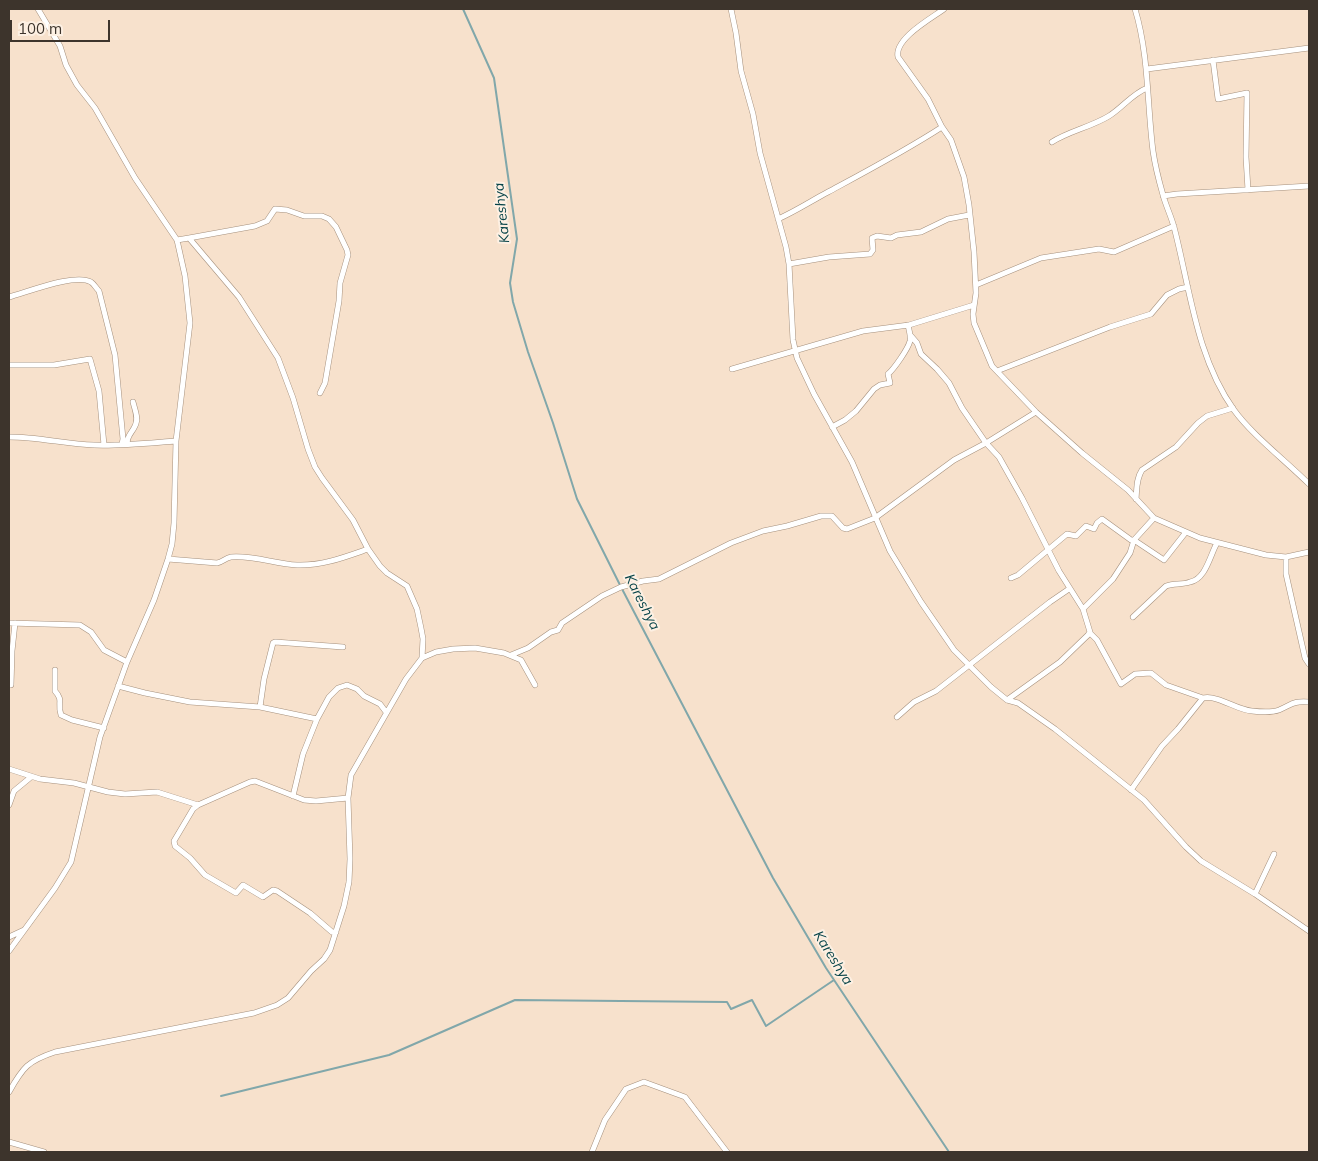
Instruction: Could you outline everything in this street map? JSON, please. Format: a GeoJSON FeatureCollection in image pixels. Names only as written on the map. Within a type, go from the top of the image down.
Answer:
{"type":"FeatureCollection","features":[{"type":"Feature","properties":{"kind":"street"},"geometry":{"type":"LineString","coordinates":[[9,951],[56,888],[71,862],[88,786],[104,728],[127,662],[148,616],[168,559],[174,523],[176,441],[190,323],[185,276],[177,240],[135,178],[95,108],[77,85],[66,65],[60,46],[38,9]]}},
{"type":"Feature","properties":{"kind":"street"},"geometry":{"type":"LineString","coordinates":[[731,9],[741,71],[760,153],[786,247],[789,264],[790,313],[795,351],[814,394],[852,462],[890,551],[921,602],[954,650],[991,687],[1007,700],[1018,703],[1055,729],[1131,790],[1161,817],[1193,855],[1256,894],[1309,931]]}},
{"type":"Feature","properties":{"kind":"street"},"geometry":{"type":"LineString","coordinates":[[944,9],[906,37],[897,52],[898,57],[928,99],[951,140],[964,177],[974,252],[976,285],[974,323],[992,366],[1036,412],[1082,453],[1128,490],[1154,518],[1200,538],[1266,555],[1286,557],[1309,552]]}},
{"type":"Feature","properties":{"kind":"street"},"geometry":{"type":"LineString","coordinates":[[1135,9],[1147,69],[1153,152],[1163,196],[1174,226],[1194,313],[1207,358],[1214,375],[1233,408],[1243,421],[1309,484]]}},
{"type":"Feature","properties":{"kind":"street"},"geometry":{"type":"LineString","coordinates":[[1147,69],[1309,48]]}},
{"type":"Feature","properties":{"kind":"street"},"geometry":{"type":"LineString","coordinates":[[1213,60],[1218,99],[1247,93],[1246,157],[1248,190]]}},
{"type":"Feature","properties":{"kind":"street"},"geometry":{"type":"LineString","coordinates":[[1052,142],[1106,118],[1139,91],[1147,88]]}},
{"type":"Feature","properties":{"kind":"street"},"geometry":{"type":"LineString","coordinates":[[778,219],[797,211],[826,193],[905,151],[942,127]]}},
{"type":"Feature","properties":{"kind":"street"},"geometry":{"type":"LineString","coordinates":[[1163,196],[1309,186]]}},
{"type":"Feature","properties":{"kind":"street"},"geometry":{"type":"LineString","coordinates":[[177,240],[255,226],[268,221],[275,210],[287,210],[304,216],[322,216],[329,219],[336,226],[348,255],[340,283],[339,301],[325,383],[320,393]]}},
{"type":"Feature","properties":{"kind":"street"},"geometry":{"type":"LineString","coordinates":[[789,264],[829,256],[870,254],[873,250],[872,238],[877,236],[891,238],[897,235],[921,232],[948,219],[969,215]]}},
{"type":"Feature","properties":{"kind":"street"},"geometry":{"type":"LineString","coordinates":[[976,285],[1041,258],[1099,249],[1114,252],[1174,226]]}},
{"type":"Feature","properties":{"kind":"street"},"geometry":{"type":"LineString","coordinates":[[190,238],[240,297],[278,358],[315,467],[353,520],[368,549],[386,573],[401,581],[411,594],[417,609],[423,639],[422,658]]}},
{"type":"Feature","properties":{"kind":"street"},"geometry":{"type":"LineString","coordinates":[[9,297],[61,281],[80,279],[92,282],[99,291],[115,355],[125,444]]}},
{"type":"Feature","properties":{"kind":"street"},"geometry":{"type":"LineString","coordinates":[[997,371],[1110,327],[1151,314],[1167,294],[1188,287]]}},
{"type":"Feature","properties":{"kind":"street"},"geometry":{"type":"LineString","coordinates":[[732,369],[863,331],[908,325],[974,305]]}},
{"type":"Feature","properties":{"kind":"street"},"geometry":{"type":"LineString","coordinates":[[908,325],[911,336],[922,354],[949,383],[962,408],[986,443],[999,457],[1022,498],[1047,550],[1069,589],[1083,609],[1090,633],[1097,640],[1121,684],[1135,674],[1151,673],[1166,685],[1203,698],[1213,698],[1249,711],[1266,713],[1278,710],[1294,702],[1309,702]]}},
{"type":"Feature","properties":{"kind":"street"},"geometry":{"type":"LineString","coordinates":[[832,427],[856,411],[874,389],[880,385],[890,383],[888,374],[898,364],[910,343],[911,336]]}},
{"type":"Feature","properties":{"kind":"street"},"geometry":{"type":"LineString","coordinates":[[9,365],[54,365],[90,359],[99,391],[104,445]]}},
{"type":"Feature","properties":{"kind":"street"},"geometry":{"type":"LineString","coordinates":[[125,444],[129,434],[136,425],[137,416],[133,402]]}},
{"type":"Feature","properties":{"kind":"street"},"geometry":{"type":"LineString","coordinates":[[1136,499],[1137,482],[1142,470],[1176,447],[1207,416],[1233,408]]}},
{"type":"Feature","properties":{"kind":"street"},"geometry":{"type":"LineString","coordinates":[[512,655],[558,630],[562,623],[602,596],[621,587],[659,578],[731,543],[755,534],[821,516],[832,516],[843,528],[875,518],[954,460],[1036,412]]}},
{"type":"Feature","properties":{"kind":"street"},"geometry":{"type":"LineString","coordinates":[[9,437],[104,445],[176,441]]}},
{"type":"Feature","properties":{"kind":"street"},"geometry":{"type":"LineString","coordinates":[[1083,609],[1113,579],[1130,553],[1134,540],[1154,518]]}},
{"type":"Feature","properties":{"kind":"street"},"geometry":{"type":"LineString","coordinates":[[1011,578],[1067,534],[1076,536],[1086,526],[1094,530],[1097,523],[1102,519],[1131,540],[1134,540],[1164,560],[1186,532]]}},
{"type":"Feature","properties":{"kind":"street"},"geometry":{"type":"LineString","coordinates":[[1133,617],[1166,586],[1186,584],[1195,581],[1203,574],[1217,543]]}},
{"type":"Feature","properties":{"kind":"street"},"geometry":{"type":"LineString","coordinates":[[168,559],[217,563],[230,557],[297,565],[338,560],[368,549]]}},
{"type":"Feature","properties":{"kind":"street"},"geometry":{"type":"LineString","coordinates":[[1286,557],[1286,574],[1309,664]]}},
{"type":"Feature","properties":{"kind":"street"},"geometry":{"type":"LineString","coordinates":[[897,717],[914,702],[936,691],[1069,589]]}},
{"type":"Feature","properties":{"kind":"street"},"geometry":{"type":"LineString","coordinates":[[9,623],[80,625],[91,632],[104,650],[127,662]]}},
{"type":"Feature","properties":{"kind":"street"},"geometry":{"type":"LineString","coordinates":[[11,685],[12,652],[16,623]]}},
{"type":"Feature","properties":{"kind":"street"},"geometry":{"type":"LineString","coordinates":[[1007,700],[1060,662],[1090,633]]}},
{"type":"Feature","properties":{"kind":"street"},"geometry":{"type":"LineString","coordinates":[[260,707],[264,679],[273,643],[343,647]]}},
{"type":"Feature","properties":{"kind":"street"},"geometry":{"type":"LineString","coordinates":[[9,1092],[27,1065],[36,1058],[56,1052],[254,1013],[288,998],[330,950],[344,906],[349,882],[348,798],[351,774],[406,679],[422,658],[436,652],[475,648],[512,655],[521,660],[535,685]]}},
{"type":"Feature","properties":{"kind":"street"},"geometry":{"type":"LineString","coordinates":[[55,670],[55,691],[61,699],[59,710],[61,715],[72,720],[104,728]]}},
{"type":"Feature","properties":{"kind":"street"},"geometry":{"type":"LineString","coordinates":[[293,796],[303,754],[317,719],[329,697],[338,688],[347,685],[357,689],[364,696],[380,704],[386,712]]}},
{"type":"Feature","properties":{"kind":"street"},"geometry":{"type":"LineString","coordinates":[[118,686],[190,702],[260,707],[317,719]]}},
{"type":"Feature","properties":{"kind":"street"},"geometry":{"type":"LineString","coordinates":[[1131,790],[1162,746],[1178,730],[1203,698]]}},
{"type":"Feature","properties":{"kind":"street"},"geometry":{"type":"LineString","coordinates":[[9,769],[32,777],[88,786],[108,792],[125,794],[156,792],[198,804]]}},
{"type":"Feature","properties":{"kind":"street"},"geometry":{"type":"LineString","coordinates":[[9,806],[14,791],[32,777]]}},
{"type":"Feature","properties":{"kind":"street"},"geometry":{"type":"LineString","coordinates":[[336,932],[332,932],[310,913],[277,891],[273,890],[264,897],[243,885],[236,894],[205,875],[190,858],[175,846],[174,841],[198,804],[250,782],[255,781],[308,801],[348,798]]}},
{"type":"Feature","properties":{"kind":"street"},"geometry":{"type":"LineString","coordinates":[[1256,894],[1274,854]]}},
{"type":"Feature","properties":{"kind":"street"},"geometry":{"type":"LineString","coordinates":[[9,937],[27,928]]}},
{"type":"Feature","properties":{"kind":"street"},"geometry":{"type":"LineString","coordinates":[[592,1152],[605,1120],[626,1089],[647,1082],[685,1097],[726,1152]]}},
{"type":"Feature","properties":{"kind":"street"},"geometry":{"type":"LineString","coordinates":[[9,1142],[44,1152]]}},
{"type":"Feature","properties":{"kind":"waterway","name":"Kareshya"},"geometry":{"type":"LineString","coordinates":[[463,9],[494,78],[517,239],[510,283],[513,302],[577,499],[773,878],[826,968],[949,1152]]}},
{"type":"Feature","properties":{"kind":"waterway"},"geometry":{"type":"LineString","coordinates":[[221,1096],[389,1055],[515,1000],[727,1002],[731,1009],[752,1000],[766,1026],[834,980]]}}]}
